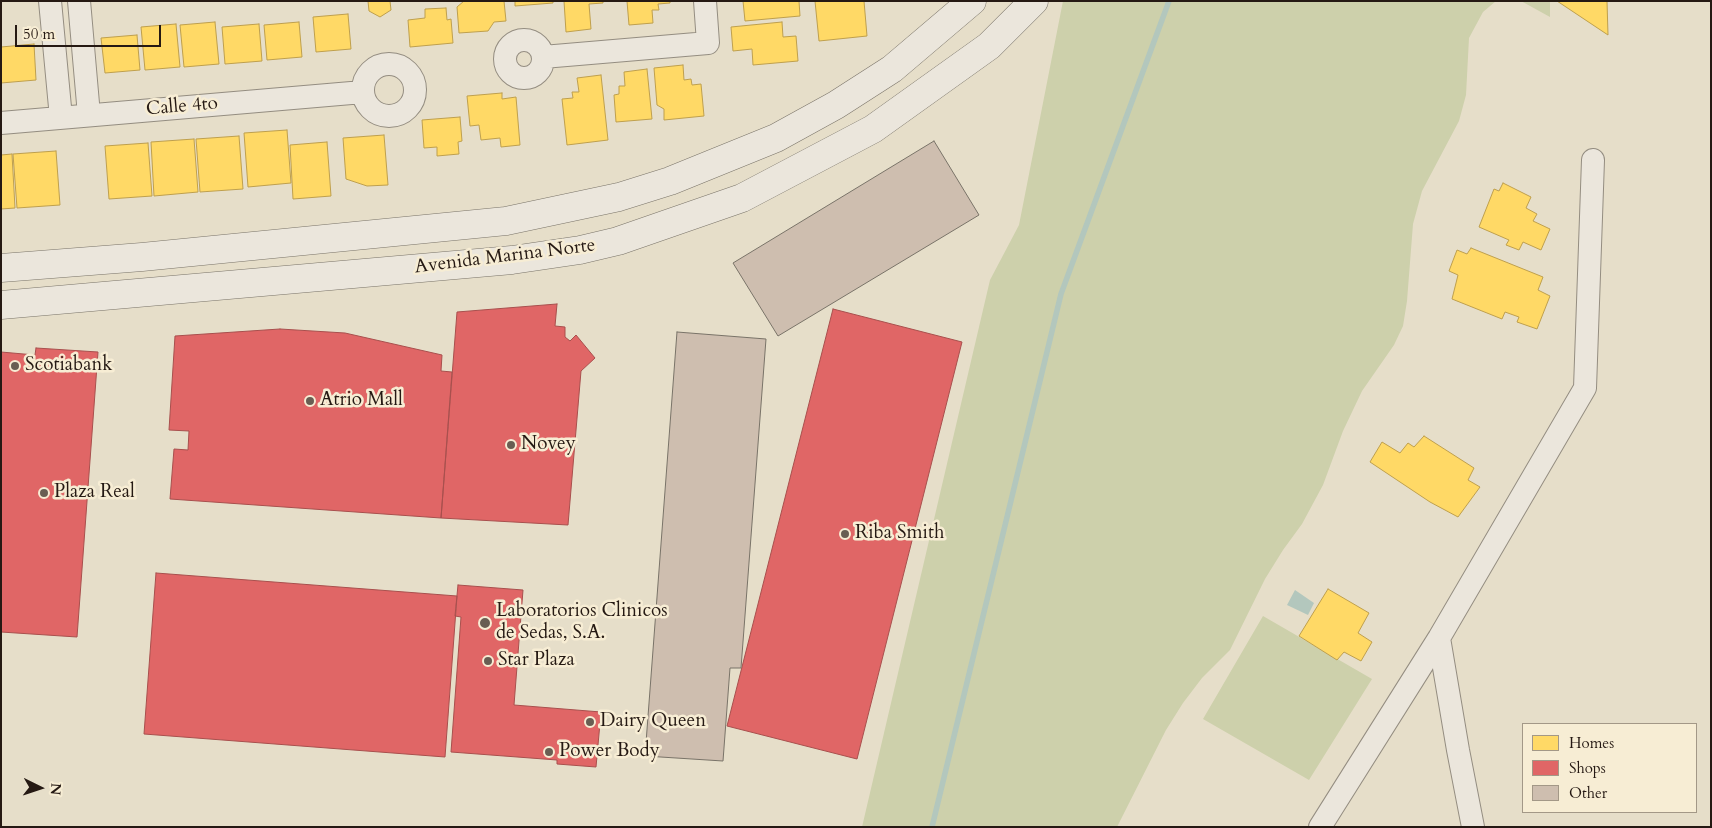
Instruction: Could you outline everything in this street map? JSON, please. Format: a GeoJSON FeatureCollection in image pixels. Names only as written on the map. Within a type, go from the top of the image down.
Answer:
{"type":"FeatureCollection","features":[{"type":"Feature","properties":{"kind":"main road","name":"Avenida Marina Norte"},"geometry":{"type":"LineString","coordinates":[[1,305],[512,260],[580,250],[618,241],[742,198],[873,129],[989,46],[1034,1]]}},
{"type":"Feature","properties":{"kind":"main road","name":"Avenida Marina Norte"},"geometry":{"type":"LineString","coordinates":[[1,268],[142,257],[506,221],[619,197],[670,181],[776,138],[836,106],[892,69],[966,7]]}},
{"type":"Feature","properties":{"kind":"main road"},"geometry":{"type":"LineString","coordinates":[[966,7],[989,46]]}},
{"type":"Feature","properties":{"kind":"street"},"geometry":{"type":"LineString","coordinates":[[50,1],[61,118]]}},
{"type":"Feature","properties":{"kind":"street"},"geometry":{"type":"LineString","coordinates":[[79,1],[89,115]]}},
{"type":"Feature","properties":{"kind":"street"},"geometry":{"type":"LineString","coordinates":[[543,56],[708,43],[705,1]]}},
{"type":"Feature","properties":{"kind":"street","name":"Calle 4to"},"geometry":{"type":"LineString","coordinates":[[1,123],[363,92]]}},
{"type":"Feature","properties":{"kind":"street"},"geometry":{"type":"LineString","coordinates":[[1320,827],[1439,638],[1585,388],[1593,160]]}},
{"type":"Feature","properties":{"kind":"street"},"geometry":{"type":"LineString","coordinates":[[1439,638],[1473,827]]}},
{"type":"Feature","properties":{"kind":"green space"},"geometry":{"type":"Polygon","coordinates":[[[1063,1],[1496,1],[1483,12],[1469,38],[1466,95],[1459,121],[1422,191],[1413,224],[1407,301],[1403,326],[1394,345],[1362,391],[1343,431],[1323,485],[1302,524],[1265,579],[1230,650],[1202,678],[1166,730],[1117,827],[862,827],[990,280],[1019,225],[1063,1]]]}},
{"type":"Feature","properties":{"kind":"green space"},"geometry":{"type":"Polygon","coordinates":[[[1521,1],[1550,1],[1550,17],[1521,1]]]}},
{"type":"Feature","properties":{"kind":"green space"},"geometry":{"type":"Polygon","coordinates":[[[1263,616],[1372,679],[1309,780],[1203,719],[1263,616]]]}},
{"type":"Feature","properties":{"kind":"shaded area"},"geometry":{"type":"Polygon","coordinates":[[[1295,590],[1314,603],[1308,615],[1287,605],[1295,590]]]}},
{"type":"Feature","properties":{"kind":"building: Homes"},"geometry":{"type":"Polygon","coordinates":[[[368,1],[390,1],[391,10],[380,17],[369,11],[368,1]]]}},
{"type":"Feature","properties":{"kind":"building: Homes"},"geometry":{"type":"Polygon","coordinates":[[[464,1],[504,1],[506,21],[494,22],[488,31],[459,33],[457,7],[464,1]]]}},
{"type":"Feature","properties":{"kind":"building: Homes"},"geometry":{"type":"Polygon","coordinates":[[[515,1],[553,1],[553,3],[515,6],[515,1]]]}},
{"type":"Feature","properties":{"kind":"building: Homes"},"geometry":{"type":"Polygon","coordinates":[[[564,1],[603,1],[603,3],[589,4],[591,29],[566,32],[564,1]]]}},
{"type":"Feature","properties":{"kind":"building: Homes"},"geometry":{"type":"Polygon","coordinates":[[[627,1],[670,1],[670,3],[658,4],[659,10],[652,10],[653,23],[629,25],[627,1]]]}},
{"type":"Feature","properties":{"kind":"building: Homes"},"geometry":{"type":"Polygon","coordinates":[[[743,1],[799,1],[800,16],[745,21],[743,1]]]}},
{"type":"Feature","properties":{"kind":"building: Homes"},"geometry":{"type":"Polygon","coordinates":[[[815,1],[864,1],[867,36],[819,41],[815,1]]]}},
{"type":"Feature","properties":{"kind":"building: Homes"},"geometry":{"type":"Polygon","coordinates":[[[1557,1],[1607,1],[1608,35],[1557,1]]]}},
{"type":"Feature","properties":{"kind":"building: Homes"},"geometry":{"type":"Polygon","coordinates":[[[446,8],[447,20],[451,19],[453,43],[410,47],[408,20],[425,18],[425,9],[446,8]]]}},
{"type":"Feature","properties":{"kind":"building: Homes"},"geometry":{"type":"Polygon","coordinates":[[[348,14],[351,49],[316,52],[313,17],[348,14]]]}},
{"type":"Feature","properties":{"kind":"building: Homes"},"geometry":{"type":"Polygon","coordinates":[[[215,22],[219,64],[184,67],[180,25],[215,22]]]}},
{"type":"Feature","properties":{"kind":"building: Homes"},"geometry":{"type":"Polygon","coordinates":[[[299,22],[302,57],[267,60],[264,25],[299,22]]]}},
{"type":"Feature","properties":{"kind":"building: Homes"},"geometry":{"type":"Polygon","coordinates":[[[782,22],[783,37],[796,36],[798,61],[753,65],[752,49],[733,51],[731,27],[782,22]]]}},
{"type":"Feature","properties":{"kind":"building: Homes"},"geometry":{"type":"Polygon","coordinates":[[[176,24],[180,67],[145,70],[141,27],[176,24]]]}},
{"type":"Feature","properties":{"kind":"building: Homes"},"geometry":{"type":"Polygon","coordinates":[[[259,24],[262,61],[225,64],[222,27],[259,24]]]}},
{"type":"Feature","properties":{"kind":"building: Homes"},"geometry":{"type":"Polygon","coordinates":[[[137,35],[140,70],[105,73],[101,38],[137,35]]]}},
{"type":"Feature","properties":{"kind":"building: Homes"},"geometry":{"type":"Polygon","coordinates":[[[34,44],[36,80],[1,83],[1,47],[34,44]]]}},
{"type":"Feature","properties":{"kind":"building: Homes"},"geometry":{"type":"Polygon","coordinates":[[[683,65],[684,80],[691,79],[692,85],[701,84],[704,116],[664,120],[664,109],[657,105],[654,68],[683,65]]]}},
{"type":"Feature","properties":{"kind":"building: Homes"},"geometry":{"type":"Polygon","coordinates":[[[647,69],[652,119],[616,122],[614,95],[619,94],[619,86],[625,86],[624,72],[647,69]]]}},
{"type":"Feature","properties":{"kind":"building: Homes"},"geometry":{"type":"Polygon","coordinates":[[[601,75],[608,140],[567,145],[562,99],[573,98],[572,92],[579,92],[577,78],[601,75]]]}},
{"type":"Feature","properties":{"kind":"building: Homes"},"geometry":{"type":"Polygon","coordinates":[[[502,93],[502,99],[516,97],[520,145],[501,147],[500,138],[481,140],[479,125],[470,126],[467,96],[502,93]]]}},
{"type":"Feature","properties":{"kind":"building: Homes"},"geometry":{"type":"Polygon","coordinates":[[[460,117],[462,141],[458,142],[459,154],[437,156],[437,147],[424,148],[422,120],[460,117]]]}},
{"type":"Feature","properties":{"kind":"building: Homes"},"geometry":{"type":"Polygon","coordinates":[[[287,130],[291,183],[248,187],[244,133],[287,130]]]}},
{"type":"Feature","properties":{"kind":"building: Homes"},"geometry":{"type":"Polygon","coordinates":[[[384,135],[388,185],[367,186],[346,179],[343,138],[384,135]]]}},
{"type":"Feature","properties":{"kind":"building: Homes"},"geometry":{"type":"Polygon","coordinates":[[[239,136],[243,189],[200,192],[196,139],[239,136]]]}},
{"type":"Feature","properties":{"kind":"building: Homes"},"geometry":{"type":"Polygon","coordinates":[[[194,139],[198,192],[154,196],[151,142],[194,139]]]}},
{"type":"Feature","properties":{"kind":"building: Homes"},"geometry":{"type":"Polygon","coordinates":[[[327,142],[331,196],[293,199],[290,145],[327,142]]]}},
{"type":"Feature","properties":{"kind":"building: Homes"},"geometry":{"type":"Polygon","coordinates":[[[148,143],[152,196],[109,199],[105,146],[148,143]]]}},
{"type":"Feature","properties":{"kind":"building: Homes"},"geometry":{"type":"Polygon","coordinates":[[[56,151],[60,205],[17,208],[13,154],[56,151]]]}},
{"type":"Feature","properties":{"kind":"building: Homes"},"geometry":{"type":"Polygon","coordinates":[[[12,154],[15,208],[1,209],[1,155],[12,154]]]}},
{"type":"Feature","properties":{"kind":"building: Homes"},"geometry":{"type":"Polygon","coordinates":[[[1503,183],[1531,197],[1526,208],[1537,214],[1533,221],[1550,229],[1541,250],[1523,242],[1519,250],[1506,245],[1509,240],[1479,227],[1494,189],[1499,191],[1503,183]]]}},
{"type":"Feature","properties":{"kind":"building: Homes"},"geometry":{"type":"Polygon","coordinates":[[[1471,248],[1543,277],[1538,290],[1550,296],[1537,329],[1517,322],[1519,317],[1505,312],[1502,319],[1452,299],[1458,275],[1449,271],[1457,250],[1467,254],[1471,248]]]}},
{"type":"Feature","properties":{"kind":"building: Homes"},"geometry":{"type":"Polygon","coordinates":[[[1424,436],[1474,468],[1468,480],[1480,487],[1458,517],[1430,502],[1370,462],[1382,442],[1400,453],[1408,443],[1414,447],[1424,436]]]}},
{"type":"Feature","properties":{"kind":"building: Homes"},"geometry":{"type":"Polygon","coordinates":[[[1328,589],[1369,613],[1358,633],[1372,642],[1361,661],[1344,652],[1337,660],[1299,636],[1328,589]]]}},
{"type":"Feature","properties":{"kind":"building: Shops","name":"Novey"},"geometry":{"type":"Polygon","coordinates":[[[557,304],[555,326],[565,327],[565,337],[570,341],[576,335],[595,358],[581,371],[568,525],[441,518],[457,312],[557,304]]]}},
{"type":"Feature","properties":{"kind":"building: Shops","name":"Riba Smith"},"geometry":{"type":"Polygon","coordinates":[[[833,309],[962,342],[857,759],[727,726],[833,309]]]}},
{"type":"Feature","properties":{"kind":"building: Shops","name":"Atrio Mall"},"geometry":{"type":"Polygon","coordinates":[[[280,329],[345,333],[442,355],[441,371],[452,372],[441,518],[170,499],[174,449],[188,450],[189,431],[169,430],[175,336],[280,329]]]}},
{"type":"Feature","properties":{"kind":"building: Shops","name":"Plaza Real"},"geometry":{"type":"Polygon","coordinates":[[[36,348],[98,352],[77,637],[1,632],[1,352],[35,355],[36,348]]]}},
{"type":"Feature","properties":{"kind":"building: Shops"},"geometry":{"type":"Polygon","coordinates":[[[156,573],[457,596],[445,757],[144,734],[156,573]]]}},
{"type":"Feature","properties":{"kind":"building: Shops","name":"Star Plaza"},"geometry":{"type":"Polygon","coordinates":[[[458,585],[523,590],[514,705],[601,712],[596,767],[557,764],[557,760],[451,752],[461,617],[455,616],[458,585]]]}},
{"type":"Feature","properties":{"kind":"building: Other"},"geometry":{"type":"Polygon","coordinates":[[[934,141],[979,215],[778,336],[733,263],[934,141]]]}},
{"type":"Feature","properties":{"kind":"building: Other"},"geometry":{"type":"Polygon","coordinates":[[[677,332],[766,339],[741,668],[730,668],[723,761],[645,756],[677,332]]]}},
{"type":"Feature","properties":{"kind":"waterway"},"geometry":{"type":"LineString","coordinates":[[932,827],[1061,294],[1169,1]]}},
{"type":"Feature","properties":{"kind":"place","name":"Scotiabank"},"geometry":{"type":"Point","coordinates":[15,366]}},
{"type":"Feature","properties":{"kind":"place","name":"Atrio Mall"},"geometry":{"type":"Point","coordinates":[310,401]}},
{"type":"Feature","properties":{"kind":"place","name":"Novey"},"geometry":{"type":"Point","coordinates":[511,445]}},
{"type":"Feature","properties":{"kind":"place","name":"Plaza Real"},"geometry":{"type":"Point","coordinates":[44,493]}},
{"type":"Feature","properties":{"kind":"place","name":"Riba Smith"},"geometry":{"type":"Point","coordinates":[845,534]}},
{"type":"Feature","properties":{"kind":"place","name":"Laboratorios Clinicos de Sedas, S.A."},"geometry":{"type":"Point","coordinates":[485,623]}},
{"type":"Feature","properties":{"kind":"place","name":"Star Plaza"},"geometry":{"type":"Point","coordinates":[488,661]}},
{"type":"Feature","properties":{"kind":"place","name":"Dairy Queen"},"geometry":{"type":"Point","coordinates":[590,722]}},
{"type":"Feature","properties":{"kind":"place","name":"Power Body"},"geometry":{"type":"Point","coordinates":[549,752]}}]}
